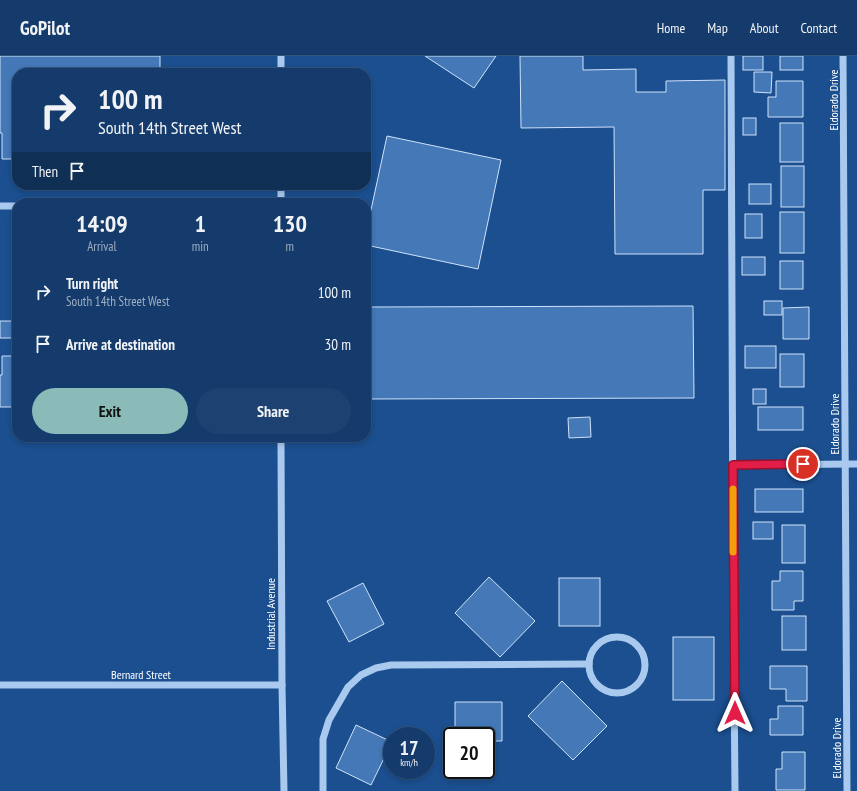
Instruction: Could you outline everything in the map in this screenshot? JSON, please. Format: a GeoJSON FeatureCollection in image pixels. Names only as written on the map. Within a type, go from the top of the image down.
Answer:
{"type":"FeatureCollection","features":[{"type":"Feature","properties":{"kind":"street"},"geometry":{"type":"LineString","coordinates":[[281,56],[281,68]]}},
{"type":"Feature","properties":{"kind":"street"},"geometry":{"type":"LineString","coordinates":[[731,56],[736,791]]}},
{"type":"Feature","properties":{"kind":"street","name":"Eldorado Drive"},"geometry":{"type":"LineString","coordinates":[[843,56],[847,791]]}},
{"type":"Feature","properties":{"kind":"street"},"geometry":{"type":"LineString","coordinates":[[0,206],[12,206]]}},
{"type":"Feature","properties":{"kind":"street","name":"Industrial Avenue"},"geometry":{"type":"LineString","coordinates":[[281,442],[284,791]]}},
{"type":"Feature","properties":{"kind":"street"},"geometry":{"type":"LineString","coordinates":[[733,465],[857,464]]}},
{"type":"Feature","properties":{"kind":"street"},"geometry":{"type":"LineString","coordinates":[[612,637],[621,637],[630,640],[637,645],[643,653],[645,672],[641,681],[634,688],[626,692],[616,694],[607,692],[598,686],[593,679],[589,664],[592,653],[604,640],[612,637]]}},
{"type":"Feature","properties":{"kind":"street"},"geometry":{"type":"LineString","coordinates":[[323,791],[323,739],[329,720],[348,687],[361,675],[376,668],[391,665],[589,664]]}},
{"type":"Feature","properties":{"kind":"street","name":"Bernard Street"},"geometry":{"type":"LineString","coordinates":[[0,685],[282,685]]}},
{"type":"Feature","properties":{"kind":"building"},"geometry":{"type":"Polygon","coordinates":[[[0,56],[160,56],[160,68],[12,68],[12,159],[2,159],[2,133],[0,133],[0,56]]]}},
{"type":"Feature","properties":{"kind":"building"},"geometry":{"type":"Polygon","coordinates":[[[425,56],[496,56],[474,88],[425,56]]]}},
{"type":"Feature","properties":{"kind":"building"},"geometry":{"type":"Polygon","coordinates":[[[520,56],[583,56],[583,70],[636,69],[636,92],[666,92],[666,81],[725,80],[725,190],[703,190],[703,254],[615,254],[614,127],[521,128],[520,56]]]}},
{"type":"Feature","properties":{"kind":"building"},"geometry":{"type":"Polygon","coordinates":[[[743,56],[763,56],[763,70],[743,70],[743,56]]]}},
{"type":"Feature","properties":{"kind":"building"},"geometry":{"type":"Polygon","coordinates":[[[780,56],[803,56],[803,70],[780,70],[780,56]]]}},
{"type":"Feature","properties":{"kind":"building"},"geometry":{"type":"Polygon","coordinates":[[[754,72],[772,72],[771,93],[754,92],[754,72]]]}},
{"type":"Feature","properties":{"kind":"building"},"geometry":{"type":"Polygon","coordinates":[[[776,81],[803,81],[803,117],[768,117],[768,97],[776,97],[776,81]]]}},
{"type":"Feature","properties":{"kind":"building"},"geometry":{"type":"Polygon","coordinates":[[[743,118],[756,118],[756,135],[743,135],[743,118]]]}},
{"type":"Feature","properties":{"kind":"building"},"geometry":{"type":"Polygon","coordinates":[[[780,123],[803,123],[803,162],[780,162],[780,123]]]}},
{"type":"Feature","properties":{"kind":"building"},"geometry":{"type":"Polygon","coordinates":[[[387,136],[501,160],[478,269],[371,246],[371,210],[387,136]]]}},
{"type":"Feature","properties":{"kind":"building"},"geometry":{"type":"Polygon","coordinates":[[[781,166],[804,166],[804,207],[781,207],[781,166]]]}},
{"type":"Feature","properties":{"kind":"building"},"geometry":{"type":"Polygon","coordinates":[[[749,184],[771,184],[771,204],[749,204],[749,184]]]}},
{"type":"Feature","properties":{"kind":"building"},"geometry":{"type":"Polygon","coordinates":[[[780,212],[804,212],[804,253],[780,253],[780,212]]]}},
{"type":"Feature","properties":{"kind":"building"},"geometry":{"type":"Polygon","coordinates":[[[745,214],[762,214],[762,238],[745,238],[745,214]]]}},
{"type":"Feature","properties":{"kind":"building"},"geometry":{"type":"Polygon","coordinates":[[[742,257],[765,257],[765,275],[742,275],[742,257]]]}},
{"type":"Feature","properties":{"kind":"building"},"geometry":{"type":"Polygon","coordinates":[[[780,261],[803,261],[803,289],[780,289],[780,261]]]}},
{"type":"Feature","properties":{"kind":"building"},"geometry":{"type":"Polygon","coordinates":[[[764,301],[782,301],[782,315],[764,315],[764,301]]]}},
{"type":"Feature","properties":{"kind":"building"},"geometry":{"type":"Polygon","coordinates":[[[693,306],[694,398],[371,399],[371,307],[693,306]]]}},
{"type":"Feature","properties":{"kind":"building"},"geometry":{"type":"Polygon","coordinates":[[[809,307],[809,339],[783,339],[783,308],[809,307]]]}},
{"type":"Feature","properties":{"kind":"building"},"geometry":{"type":"Polygon","coordinates":[[[0,321],[12,321],[12,338],[0,338],[0,321]]]}},
{"type":"Feature","properties":{"kind":"building"},"geometry":{"type":"Polygon","coordinates":[[[745,346],[776,346],[776,368],[745,368],[745,346]]]}},
{"type":"Feature","properties":{"kind":"building"},"geometry":{"type":"Polygon","coordinates":[[[780,354],[804,354],[804,387],[780,387],[780,354]]]}},
{"type":"Feature","properties":{"kind":"building"},"geometry":{"type":"Polygon","coordinates":[[[2,356],[12,356],[12,407],[0,407],[0,375],[2,375],[2,356]]]}},
{"type":"Feature","properties":{"kind":"building"},"geometry":{"type":"Polygon","coordinates":[[[753,389],[766,389],[766,404],[753,404],[753,389]]]}},
{"type":"Feature","properties":{"kind":"building"},"geometry":{"type":"Polygon","coordinates":[[[758,407],[803,407],[803,430],[758,430],[758,407]]]}},
{"type":"Feature","properties":{"kind":"building"},"geometry":{"type":"Polygon","coordinates":[[[590,417],[591,437],[569,438],[568,418],[590,417]]]}},
{"type":"Feature","properties":{"kind":"building"},"geometry":{"type":"Polygon","coordinates":[[[755,489],[803,489],[803,512],[755,512],[755,489]]]}},
{"type":"Feature","properties":{"kind":"building"},"geometry":{"type":"Polygon","coordinates":[[[753,522],[773,522],[773,539],[753,539],[753,522]]]}},
{"type":"Feature","properties":{"kind":"building"},"geometry":{"type":"Polygon","coordinates":[[[782,525],[805,525],[805,563],[782,563],[782,525]]]}},
{"type":"Feature","properties":{"kind":"building"},"geometry":{"type":"Polygon","coordinates":[[[780,571],[803,571],[803,601],[794,601],[794,610],[772,610],[772,581],[780,581],[780,571]]]}},
{"type":"Feature","properties":{"kind":"building"},"geometry":{"type":"Polygon","coordinates":[[[489,577],[535,621],[500,657],[455,613],[489,577]]]}},
{"type":"Feature","properties":{"kind":"building"},"geometry":{"type":"Polygon","coordinates":[[[559,578],[600,578],[600,626],[559,626],[559,578]]]}},
{"type":"Feature","properties":{"kind":"building"},"geometry":{"type":"Polygon","coordinates":[[[363,583],[384,624],[349,642],[327,601],[363,583]]]}},
{"type":"Feature","properties":{"kind":"building"},"geometry":{"type":"Polygon","coordinates":[[[782,616],[806,616],[806,650],[782,650],[782,616]]]}},
{"type":"Feature","properties":{"kind":"building"},"geometry":{"type":"Polygon","coordinates":[[[673,637],[714,637],[714,700],[673,700],[673,637]]]}},
{"type":"Feature","properties":{"kind":"building"},"geometry":{"type":"Polygon","coordinates":[[[770,666],[807,666],[807,701],[786,701],[786,689],[770,689],[770,666]]]}},
{"type":"Feature","properties":{"kind":"building"},"geometry":{"type":"Polygon","coordinates":[[[562,681],[607,726],[573,760],[528,716],[562,681]]]}},
{"type":"Feature","properties":{"kind":"building"},"geometry":{"type":"Polygon","coordinates":[[[455,702],[502,702],[502,741],[495,741],[495,727],[455,727],[455,702]]]}},
{"type":"Feature","properties":{"kind":"building"},"geometry":{"type":"Polygon","coordinates":[[[778,706],[803,706],[803,735],[770,735],[770,719],[778,719],[778,706]]]}},
{"type":"Feature","properties":{"kind":"building"},"geometry":{"type":"Polygon","coordinates":[[[356,725],[383,738],[383,760],[371,785],[336,768],[356,725]]]}},
{"type":"Feature","properties":{"kind":"building"},"geometry":{"type":"Polygon","coordinates":[[[782,752],[805,752],[805,790],[776,790],[776,769],[782,769],[782,752]]]}},
{"type":"Feature","properties":{"kind":"slow traffic"},"geometry":{"type":"LineString","coordinates":[[733,489],[733,552]]}},
{"type":"Feature","properties":{"kind":"route"},"geometry":{"type":"LineString","coordinates":[[735,713],[733,465],[803,464]]}}]}
